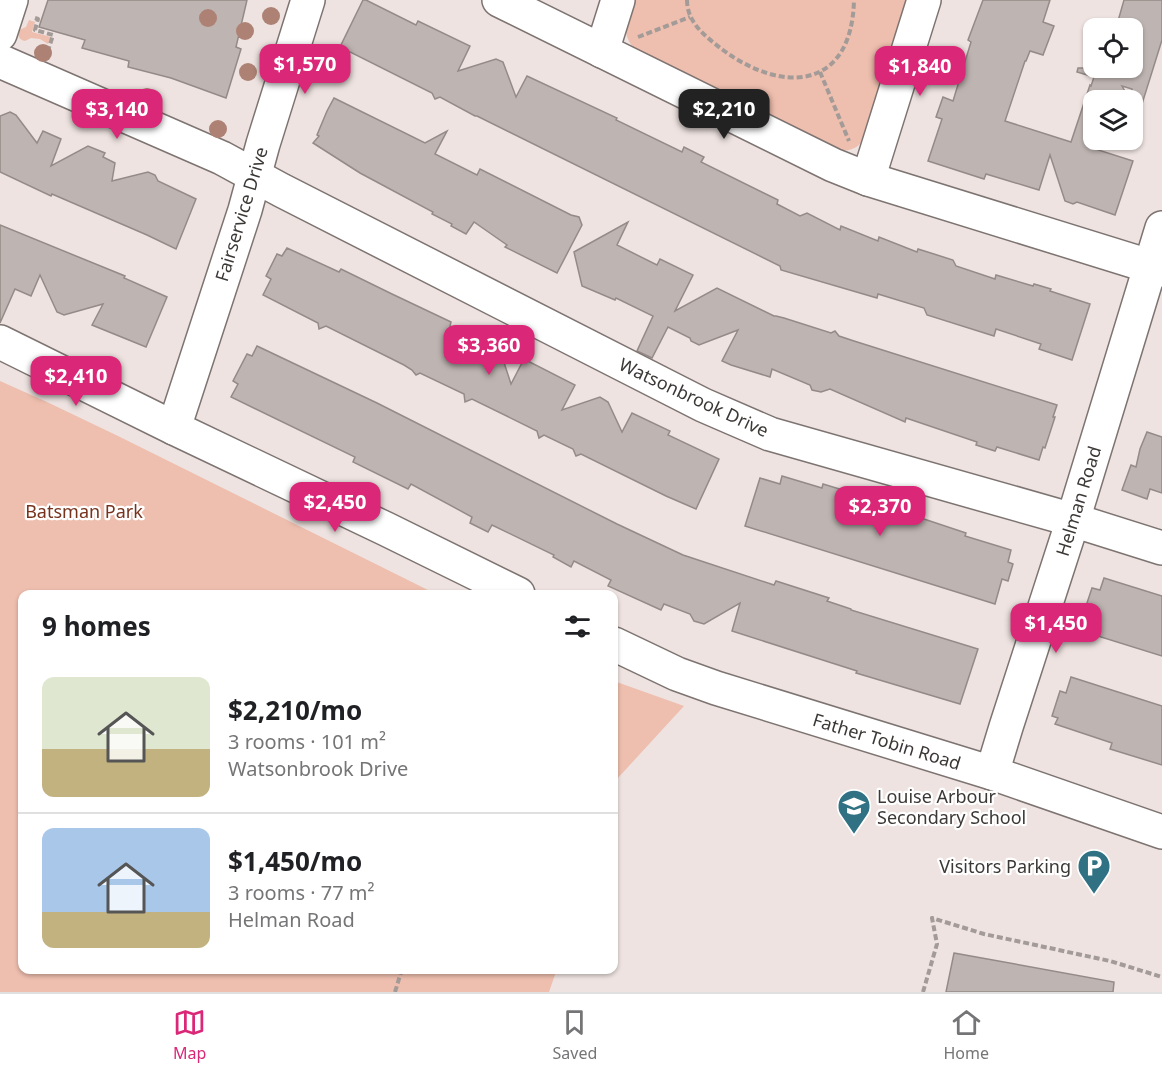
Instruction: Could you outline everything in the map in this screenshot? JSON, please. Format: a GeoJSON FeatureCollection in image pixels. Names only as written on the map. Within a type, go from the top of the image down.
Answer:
{"type":"FeatureCollection","features":[{"type":"Feature","properties":{"kind":"street","name":"Fairservice Drive"},"geometry":{"type":"LineString","coordinates":[[174,428],[245,210],[308,0]]}},
{"type":"Feature","properties":{"kind":"street"},"geometry":{"type":"LineString","coordinates":[[499,0],[809,154],[868,178],[1156,268]]}},
{"type":"Feature","properties":{"kind":"street"},"geometry":{"type":"LineString","coordinates":[[602,51],[618,0]]}},
{"type":"Feature","properties":{"kind":"street"},"geometry":{"type":"LineString","coordinates":[[868,178],[924,0]]}},
{"type":"Feature","properties":{"kind":"street"},"geometry":{"type":"LineString","coordinates":[[0,34],[21,8]]}},
{"type":"Feature","properties":{"kind":"street","name":"Watsonbrook Drive"},"geometry":{"type":"LineString","coordinates":[[0,61],[222,159],[693,400],[770,434],[1073,520],[1162,548]]}},
{"type":"Feature","properties":{"kind":"street","name":"Helman Road"},"geometry":{"type":"LineString","coordinates":[[992,773],[1156,268],[1162,228]]}},
{"type":"Feature","properties":{"kind":"street"},"geometry":{"type":"LineString","coordinates":[[0,342],[510,590]]}},
{"type":"Feature","properties":{"kind":"street","name":"Father Tobin Road"},"geometry":{"type":"LineString","coordinates":[[618,646],[677,674],[716,688],[992,773],[1162,832]]}},
{"type":"Feature","properties":{"kind":"path"},"geometry":{"type":"LineString","coordinates":[[687,0],[690,17],[698,29],[735,58],[755,69],[777,76],[794,77],[820,72],[829,67],[841,52],[850,34],[854,0]]}},
{"type":"Feature","properties":{"kind":"path"},"geometry":{"type":"LineString","coordinates":[[21,8],[38,19],[35,30],[53,35],[47,56]]}},
{"type":"Feature","properties":{"kind":"path"},"geometry":{"type":"LineString","coordinates":[[632,39],[690,17]]}},
{"type":"Feature","properties":{"kind":"path"},"geometry":{"type":"LineString","coordinates":[[820,72],[851,147]]}},
{"type":"Feature","properties":{"kind":"path"},"geometry":{"type":"LineString","coordinates":[[923,992],[937,944],[932,918],[984,934],[1110,961],[1162,977]]}},
{"type":"Feature","properties":{"kind":"path"},"geometry":{"type":"LineString","coordinates":[[395,992],[400,974]]}},
{"type":"Feature","properties":{"kind":"green space"},"geometry":{"type":"Polygon","coordinates":[[[633,0],[908,0],[867,133],[856,147],[840,151],[639,53],[626,35],[633,0]]]}},
{"type":"Feature","properties":{"kind":"green space"},"geometry":{"type":"Polygon","coordinates":[[[29,20],[35,22],[32,32],[51,37],[48,44],[40,39],[31,38],[25,41],[20,38],[19,30],[26,27],[29,20]]]}},
{"type":"Feature","properties":{"kind":"green space","name":"Batsman Park"},"geometry":{"type":"Polygon","coordinates":[[[0,381],[118,436],[428,590],[18,590],[18,974],[555,974],[549,992],[0,992],[0,381]]]}},
{"type":"Feature","properties":{"kind":"green space"},"geometry":{"type":"Polygon","coordinates":[[[618,682],[684,706],[618,778],[618,682]]]}},
{"type":"Feature","properties":{"kind":"building"},"geometry":{"type":"Polygon","coordinates":[[[48,0],[247,0],[236,47],[241,49],[226,98],[171,78],[128,67],[129,61],[82,48],[85,40],[39,27],[48,0]]]}},
{"type":"Feature","properties":{"kind":"building"},"geometry":{"type":"Polygon","coordinates":[[[363,0],[416,25],[418,21],[470,46],[458,71],[496,59],[503,62],[516,97],[527,76],[617,118],[616,120],[682,152],[684,147],[704,157],[701,162],[778,200],[777,204],[800,216],[807,213],[840,230],[841,226],[878,241],[879,237],[917,252],[918,249],[953,260],[956,266],[995,279],[996,275],[1033,286],[1034,284],[1090,304],[1072,360],[1039,349],[1041,344],[996,329],[994,336],[927,315],[924,308],[878,294],[877,298],[781,270],[780,266],[440,97],[435,99],[432,93],[340,47],[363,0]]]}},
{"type":"Feature","properties":{"kind":"building"},"geometry":{"type":"Polygon","coordinates":[[[983,0],[1050,0],[1043,22],[1054,26],[1043,55],[1030,51],[1005,121],[1071,142],[1083,106],[1083,150],[1098,150],[1133,161],[1115,215],[1077,202],[1073,204],[1065,201],[1050,155],[1039,190],[986,174],[984,179],[928,161],[942,119],[936,117],[943,97],[953,101],[971,42],[968,40],[983,0]]]}},
{"type":"Feature","properties":{"kind":"building"},"geometry":{"type":"Polygon","coordinates":[[[1124,0],[1162,0],[1162,40],[1143,101],[1143,90],[1132,90],[1122,86],[1124,90],[1088,90],[1094,78],[1143,78],[1143,18],[1119,18],[1124,0]]]}},
{"type":"Feature","properties":{"kind":"building"},"geometry":{"type":"Polygon","coordinates":[[[1078,68],[1083,68],[1083,74],[1077,72],[1078,68]]]}},
{"type":"Feature","properties":{"kind":"building"},"geometry":{"type":"Polygon","coordinates":[[[334,98],[425,143],[447,131],[435,154],[477,175],[480,169],[579,217],[582,225],[557,273],[505,247],[507,245],[474,222],[466,234],[432,214],[433,212],[360,173],[313,143],[319,136],[317,135],[334,98]]]}},
{"type":"Feature","properties":{"kind":"building"},"geometry":{"type":"Polygon","coordinates":[[[10,112],[16,115],[37,143],[43,131],[61,139],[51,166],[88,146],[105,153],[103,157],[115,163],[112,181],[148,172],[155,175],[158,181],[196,199],[176,249],[0,172],[0,116],[10,112]]]}},
{"type":"Feature","properties":{"kind":"building"},"geometry":{"type":"Polygon","coordinates":[[[628,222],[617,245],[657,265],[660,259],[693,275],[675,311],[717,288],[774,316],[831,333],[835,331],[839,336],[854,341],[1057,405],[1045,448],[1043,447],[1039,460],[997,447],[995,451],[976,445],[977,442],[906,418],[905,422],[830,389],[821,392],[812,390],[810,385],[772,369],[770,377],[731,365],[722,361],[738,330],[699,345],[668,327],[652,358],[637,351],[653,316],[616,298],[615,300],[582,286],[574,252],[628,222]]]}},
{"type":"Feature","properties":{"kind":"building"},"geometry":{"type":"Polygon","coordinates":[[[0,225],[125,276],[124,278],[167,297],[146,347],[92,325],[103,304],[64,315],[57,312],[40,275],[31,296],[15,289],[0,323],[0,225]]]}},
{"type":"Feature","properties":{"kind":"building"},"geometry":{"type":"Polygon","coordinates":[[[287,248],[339,272],[341,269],[451,322],[450,326],[485,344],[497,341],[511,384],[524,359],[575,385],[562,410],[600,397],[608,402],[622,432],[632,413],[670,431],[668,435],[719,459],[696,509],[581,454],[576,456],[573,449],[544,435],[539,438],[537,431],[472,399],[465,402],[464,394],[420,373],[416,375],[404,365],[326,326],[319,329],[318,323],[263,295],[271,279],[266,276],[277,254],[282,256],[287,248]]]}},
{"type":"Feature","properties":{"kind":"building"},"geometry":{"type":"Polygon","coordinates":[[[257,346],[683,555],[774,585],[776,581],[829,598],[827,601],[851,610],[978,649],[960,704],[856,673],[857,671],[732,631],[740,603],[704,624],[694,621],[690,614],[664,604],[661,610],[608,586],[611,580],[574,561],[571,567],[553,557],[554,555],[492,525],[488,532],[470,523],[472,517],[411,484],[408,489],[353,462],[355,457],[231,397],[238,384],[233,381],[247,354],[252,356],[257,346]]]}},
{"type":"Feature","properties":{"kind":"building"},"geometry":{"type":"Polygon","coordinates":[[[1147,432],[1162,437],[1162,493],[1150,489],[1147,499],[1122,490],[1131,465],[1136,467],[1147,432]]]}},
{"type":"Feature","properties":{"kind":"building"},"geometry":{"type":"Polygon","coordinates":[[[782,476],[822,488],[823,484],[843,490],[843,492],[966,533],[965,536],[1011,550],[1008,562],[1013,564],[1008,581],[1002,579],[995,604],[745,526],[760,478],[780,484],[782,476]]]}},
{"type":"Feature","properties":{"kind":"building"},"geometry":{"type":"Polygon","coordinates":[[[1104,578],[1162,596],[1162,656],[1085,632],[1089,620],[1082,618],[1092,588],[1100,590],[1104,578]]]}},
{"type":"Feature","properties":{"kind":"building"},"geometry":{"type":"Polygon","coordinates":[[[1071,677],[1162,706],[1162,765],[1110,749],[1112,743],[1055,724],[1058,718],[1052,716],[1060,691],[1066,693],[1071,677]]]}},
{"type":"Feature","properties":{"kind":"building"},"geometry":{"type":"Polygon","coordinates":[[[954,953],[1114,982],[1113,992],[946,992],[954,953]]]}},
{"type":"Feature","properties":{"kind":"place","name":"Louise Arbour Secondary School"},"geometry":{"type":"Point","coordinates":[854,835]}},
{"type":"Feature","properties":{"kind":"place","name":"Visitors Parking"},"geometry":{"type":"Point","coordinates":[1094,895]}}]}
